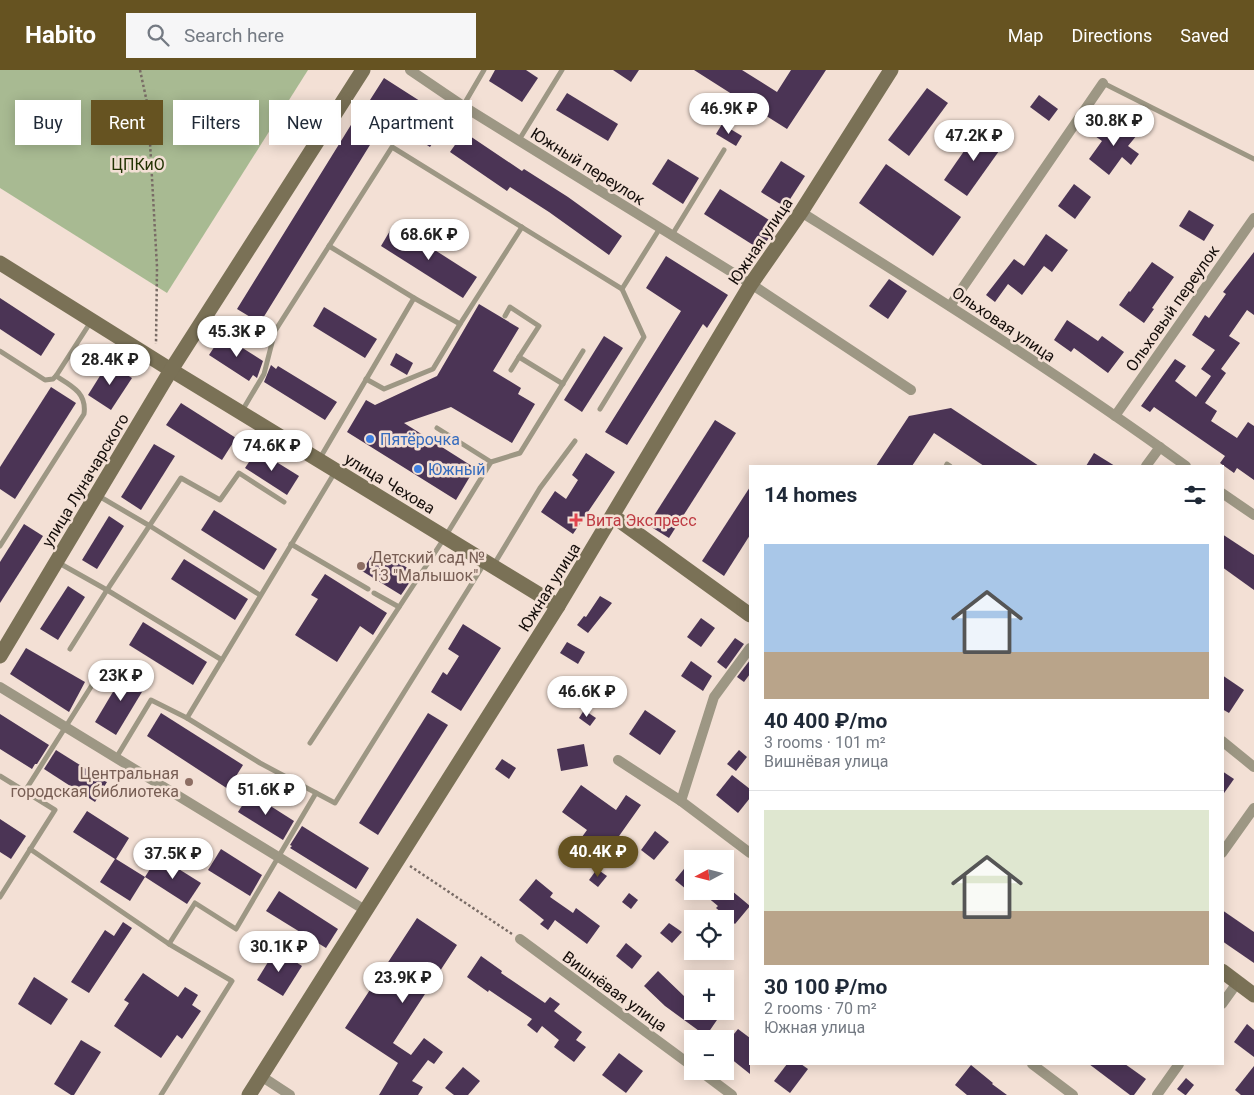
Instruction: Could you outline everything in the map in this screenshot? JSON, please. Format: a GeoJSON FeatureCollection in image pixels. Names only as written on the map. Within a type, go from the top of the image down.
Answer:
{"type":"FeatureCollection","features":[{"type":"Feature","properties":{"kind":"street","name":"улица Луначарского"},"geometry":{"type":"LineString","coordinates":[[0,656],[171,370],[363,70]]}},
{"type":"Feature","properties":{"kind":"street","name":"Южный переулок"},"geometry":{"type":"LineString","coordinates":[[410,70],[454,100]]}},
{"type":"Feature","properties":{"kind":"street","name":"Южная улица"},"geometry":{"type":"LineString","coordinates":[[249,1095],[558,606],[752,284],[801,212],[891,70]]}},
{"type":"Feature","properties":{"kind":"street"},"geometry":{"type":"LineString","coordinates":[[950,306],[1103,83]]}},
{"type":"Feature","properties":{"kind":"street","name":"Южный переулок"},"geometry":{"type":"LineString","coordinates":[[472,111],[752,284],[911,390]]}},
{"type":"Feature","properties":{"kind":"street","name":"Ольховая улица"},"geometry":{"type":"LineString","coordinates":[[801,212],[950,306],[1115,416],[1185,465]]}},
{"type":"Feature","properties":{"kind":"street","name":"Ольховый переулок"},"geometry":{"type":"LineString","coordinates":[[1115,416],[1254,218]]}},
{"type":"Feature","properties":{"kind":"street","name":"улица Чехова"},"geometry":{"type":"LineString","coordinates":[[0,263],[156,361],[558,606]]}},
{"type":"Feature","properties":{"kind":"street"},"geometry":{"type":"LineString","coordinates":[[1147,465],[1160,447]]}},
{"type":"Feature","properties":{"kind":"street"},"geometry":{"type":"LineString","coordinates":[[1224,494],[1254,516]]}},
{"type":"Feature","properties":{"kind":"street"},"geometry":{"type":"LineString","coordinates":[[613,516],[749,614]]}},
{"type":"Feature","properties":{"kind":"street"},"geometry":{"type":"LineString","coordinates":[[681,801],[714,697],[749,649]]}},
{"type":"Feature","properties":{"kind":"street"},"geometry":{"type":"LineString","coordinates":[[0,687],[365,910]]}},
{"type":"Feature","properties":{"kind":"street"},"geometry":{"type":"LineString","coordinates":[[1224,744],[1254,767]]}},
{"type":"Feature","properties":{"kind":"street"},"geometry":{"type":"LineString","coordinates":[[618,760],[681,801],[749,852]]}},
{"type":"Feature","properties":{"kind":"street"},"geometry":{"type":"LineString","coordinates":[[1224,850],[1254,808]]}},
{"type":"Feature","properties":{"kind":"street","name":"Вишнёвая улица"},"geometry":{"type":"LineString","coordinates":[[520,939],[684,1060]]}},
{"type":"Feature","properties":{"kind":"street"},"geometry":{"type":"LineString","coordinates":[[1224,973],[1254,995]]}},
{"type":"Feature","properties":{"kind":"street"},"geometry":{"type":"LineString","coordinates":[[1224,1001],[1237,983]]}},
{"type":"Feature","properties":{"kind":"street"},"geometry":{"type":"LineString","coordinates":[[1033,1065],[1073,1095]]}},
{"type":"Feature","properties":{"kind":"street"},"geometry":{"type":"LineString","coordinates":[[1157,1095],[1178,1065]]}},
{"type":"Feature","properties":{"kind":"street"},"geometry":{"type":"LineString","coordinates":[[261,1076],[290,1095]]}},
{"type":"Feature","properties":{"kind":"street"},"geometry":{"type":"LineString","coordinates":[[712,1080],[732,1095]]}},
{"type":"Feature","properties":{"kind":"lane"},"geometry":{"type":"LineString","coordinates":[[466,100],[484,70]]}},
{"type":"Feature","properties":{"kind":"lane"},"geometry":{"type":"LineString","coordinates":[[519,140],[562,70]]}},
{"type":"Feature","properties":{"kind":"lane"},"geometry":{"type":"LineString","coordinates":[[1103,83],[1254,159]]}},
{"type":"Feature","properties":{"kind":"lane"},"geometry":{"type":"LineString","coordinates":[[241,413],[264,374],[275,331],[392,147],[622,289],[644,337],[600,409]]}},
{"type":"Feature","properties":{"kind":"lane"},"geometry":{"type":"LineString","coordinates":[[672,235],[724,150]]}},
{"type":"Feature","properties":{"kind":"lane"},"geometry":{"type":"LineString","coordinates":[[366,379],[384,389],[433,369],[522,227]]}},
{"type":"Feature","properties":{"kind":"lane"},"geometry":{"type":"LineString","coordinates":[[622,289],[660,228]]}},
{"type":"Feature","properties":{"kind":"lane"},"geometry":{"type":"LineString","coordinates":[[329,246],[460,324]]}},
{"type":"Feature","properties":{"kind":"lane"},"geometry":{"type":"LineString","coordinates":[[319,460],[414,298]]}},
{"type":"Feature","properties":{"kind":"lane"},"geometry":{"type":"LineString","coordinates":[[505,316],[510,307],[539,326],[510,370]]}},
{"type":"Feature","properties":{"kind":"lane"},"geometry":{"type":"LineString","coordinates":[[0,351],[45,380],[50,380],[56,376],[92,320]]}},
{"type":"Feature","properties":{"kind":"lane"},"geometry":{"type":"LineString","coordinates":[[310,743],[445,537],[491,462],[520,454],[582,351]]}},
{"type":"Feature","properties":{"kind":"lane"},"geometry":{"type":"LineString","coordinates":[[519,357],[563,384]]}},
{"type":"Feature","properties":{"kind":"lane"},"geometry":{"type":"LineString","coordinates":[[0,546],[84,414],[84,401],[78,390],[56,376]]}},
{"type":"Feature","properties":{"kind":"lane"},"geometry":{"type":"LineString","coordinates":[[438,428],[491,462]]}},
{"type":"Feature","properties":{"kind":"lane"},"geometry":{"type":"LineString","coordinates":[[116,758],[151,700],[187,718],[260,763],[335,803],[489,564],[540,488],[575,442]]}},
{"type":"Feature","properties":{"kind":"lane"},"geometry":{"type":"LineString","coordinates":[[187,718],[335,470]]}},
{"type":"Feature","properties":{"kind":"lane"},"geometry":{"type":"LineString","coordinates":[[70,649],[182,478],[220,500],[239,473],[284,502]]}},
{"type":"Feature","properties":{"kind":"lane"},"geometry":{"type":"LineString","coordinates":[[96,495],[150,526],[260,596]]}},
{"type":"Feature","properties":{"kind":"lane"},"geometry":{"type":"LineString","coordinates":[[291,544],[368,589]]}},
{"type":"Feature","properties":{"kind":"lane"},"geometry":{"type":"LineString","coordinates":[[56,561],[222,660]]}},
{"type":"Feature","properties":{"kind":"lane"},"geometry":{"type":"LineString","coordinates":[[374,593],[399,607]]}},
{"type":"Feature","properties":{"kind":"lane"},"geometry":{"type":"LineString","coordinates":[[25,791],[94,682]]}},
{"type":"Feature","properties":{"kind":"lane"},"geometry":{"type":"LineString","coordinates":[[0,776],[55,810],[0,896]]}},
{"type":"Feature","properties":{"kind":"lane"},"geometry":{"type":"LineString","coordinates":[[169,944],[195,903],[236,930],[316,793]]}},
{"type":"Feature","properties":{"kind":"lane"},"geometry":{"type":"LineString","coordinates":[[30,849],[169,944],[232,981],[162,1095]]}},
{"type":"Feature","properties":{"kind":"path"},"geometry":{"type":"LineString","coordinates":[[140,70],[148,107],[157,267],[156,361]]}},
{"type":"Feature","properties":{"kind":"path"},"geometry":{"type":"LineString","coordinates":[[399,858],[520,939]]}},
{"type":"Feature","properties":{"kind":"green space","name":"ЦПКиО"},"geometry":{"type":"Polygon","coordinates":[[[0,70],[308,70],[289,100],[269,100],[269,132],[167,293],[0,188],[0,70]]]}},
{"type":"Feature","properties":{"kind":"building"},"geometry":{"type":"Polygon","coordinates":[[[495,70],[526,70],[538,78],[522,102],[489,81],[495,70]]]}},
{"type":"Feature","properties":{"kind":"building"},"geometry":{"type":"Polygon","coordinates":[[[613,70],[639,70],[631,82],[613,70]]]}},
{"type":"Feature","properties":{"kind":"building"},"geometry":{"type":"Polygon","coordinates":[[[694,70],[742,70],[777,92],[791,70],[826,70],[787,129],[694,70]]]}},
{"type":"Feature","properties":{"kind":"building"},"geometry":{"type":"Polygon","coordinates":[[[384,78],[418,100],[370,100],[384,78]]]}},
{"type":"Feature","properties":{"kind":"building"},"geometry":{"type":"Polygon","coordinates":[[[927,88],[948,103],[909,156],[888,140],[927,88]]]}},
{"type":"Feature","properties":{"kind":"building"},"geometry":{"type":"Polygon","coordinates":[[[567,93],[618,124],[608,141],[556,110],[567,93]]]}},
{"type":"Feature","properties":{"kind":"building"},"geometry":{"type":"Polygon","coordinates":[[[1039,95],[1058,109],[1049,121],[1030,107],[1039,95]]]}},
{"type":"Feature","properties":{"kind":"building"},"geometry":{"type":"Polygon","coordinates":[[[1116,118],[1137,135],[1128,146],[1139,154],[1131,165],[1122,157],[1109,175],[1089,159],[1102,141],[1095,136],[1102,128],[1106,132],[1116,118]]]}},
{"type":"Feature","properties":{"kind":"building"},"geometry":{"type":"Polygon","coordinates":[[[722,124],[742,136],[736,146],[716,134],[722,124]]]}},
{"type":"Feature","properties":{"kind":"building"},"geometry":{"type":"Polygon","coordinates":[[[351,125],[351,145],[370,145],[260,323],[237,309],[339,145],[341,145],[341,141],[351,125]]]}},
{"type":"Feature","properties":{"kind":"building"},"geometry":{"type":"Polygon","coordinates":[[[980,128],[1004,144],[967,196],[944,180],[980,128]]]}},
{"type":"Feature","properties":{"kind":"building"},"geometry":{"type":"Polygon","coordinates":[[[472,137],[522,171],[524,169],[568,197],[622,236],[609,255],[549,212],[510,187],[507,191],[450,152],[455,145],[472,145],[472,137]]]}},
{"type":"Feature","properties":{"kind":"building"},"geometry":{"type":"Polygon","coordinates":[[[668,159],[699,178],[683,204],[652,184],[668,159]]]}},
{"type":"Feature","properties":{"kind":"building"},"geometry":{"type":"Polygon","coordinates":[[[781,161],[805,176],[785,207],[761,192],[781,161]]]}},
{"type":"Feature","properties":{"kind":"building"},"geometry":{"type":"Polygon","coordinates":[[[886,164],[961,217],[933,256],[859,203],[886,164]]]}},
{"type":"Feature","properties":{"kind":"building"},"geometry":{"type":"Polygon","coordinates":[[[1074,184],[1091,197],[1075,219],[1058,206],[1074,184]]]}},
{"type":"Feature","properties":{"kind":"building"},"geometry":{"type":"Polygon","coordinates":[[[720,189],[777,225],[761,250],[704,214],[720,189]]]}},
{"type":"Feature","properties":{"kind":"building"},"geometry":{"type":"Polygon","coordinates":[[[1189,210],[1214,225],[1204,241],[1179,226],[1189,210]]]}},
{"type":"Feature","properties":{"kind":"building"},"geometry":{"type":"Polygon","coordinates":[[[394,224],[477,277],[463,298],[381,246],[394,224]]]}},
{"type":"Feature","properties":{"kind":"building"},"geometry":{"type":"Polygon","coordinates":[[[1046,234],[1068,250],[1052,272],[1044,266],[1022,295],[1008,284],[995,302],[986,295],[1014,259],[1024,266],[1046,234]]]}},
{"type":"Feature","properties":{"kind":"building"},"geometry":{"type":"Polygon","coordinates":[[[1254,252],[1254,315],[1247,310],[1229,336],[1240,343],[1221,369],[1226,373],[1205,403],[1217,411],[1211,421],[1237,438],[1248,422],[1254,426],[1254,480],[1237,468],[1234,473],[1220,463],[1225,456],[1154,407],[1150,412],[1141,406],[1175,359],[1186,366],[1175,381],[1196,397],[1211,376],[1201,369],[1215,350],[1192,335],[1205,315],[1209,318],[1226,294],[1223,292],[1254,252]]]}},
{"type":"Feature","properties":{"kind":"building"},"geometry":{"type":"Polygon","coordinates":[[[666,256],[728,295],[707,328],[703,324],[627,445],[605,432],[681,311],[646,288],[666,256]]]}},
{"type":"Feature","properties":{"kind":"building"},"geometry":{"type":"Polygon","coordinates":[[[1152,262],[1174,277],[1144,323],[1119,305],[1152,262]]]}},
{"type":"Feature","properties":{"kind":"building"},"geometry":{"type":"Polygon","coordinates":[[[889,279],[907,291],[888,319],[869,306],[889,279]]]}},
{"type":"Feature","properties":{"kind":"building"},"geometry":{"type":"Polygon","coordinates":[[[0,298],[55,334],[41,356],[0,329],[0,298]]]}},
{"type":"Feature","properties":{"kind":"building"},"geometry":{"type":"Polygon","coordinates":[[[479,304],[519,328],[493,371],[521,388],[518,394],[535,404],[512,443],[451,407],[404,423],[475,468],[456,500],[347,432],[366,400],[375,405],[437,376],[479,304]]]}},
{"type":"Feature","properties":{"kind":"building"},"geometry":{"type":"Polygon","coordinates":[[[324,307],[377,339],[365,358],[313,326],[324,307]]]}},
{"type":"Feature","properties":{"kind":"building"},"geometry":{"type":"Polygon","coordinates":[[[1067,320],[1098,341],[1102,336],[1124,352],[1108,373],[1074,348],[1071,352],[1054,340],[1067,320]]]}},
{"type":"Feature","properties":{"kind":"building"},"geometry":{"type":"Polygon","coordinates":[[[222,335],[263,361],[257,378],[253,375],[249,381],[209,355],[222,335]]]}},
{"type":"Feature","properties":{"kind":"building"},"geometry":{"type":"Polygon","coordinates":[[[604,336],[623,348],[582,412],[564,400],[604,336]]]}},
{"type":"Feature","properties":{"kind":"building"},"geometry":{"type":"Polygon","coordinates":[[[396,353],[413,363],[407,375],[390,365],[396,353]]]}},
{"type":"Feature","properties":{"kind":"building"},"geometry":{"type":"Polygon","coordinates":[[[108,363],[132,378],[111,410],[88,395],[108,363]]]}},
{"type":"Feature","properties":{"kind":"building"},"geometry":{"type":"Polygon","coordinates":[[[271,365],[276,369],[278,366],[337,402],[325,420],[264,382],[271,365]]]}},
{"type":"Feature","properties":{"kind":"building"},"geometry":{"type":"Polygon","coordinates":[[[51,387],[76,403],[15,499],[0,489],[0,467],[51,387]]]}},
{"type":"Feature","properties":{"kind":"building"},"geometry":{"type":"Polygon","coordinates":[[[181,403],[236,438],[222,460],[166,425],[181,403]]]}},
{"type":"Feature","properties":{"kind":"building"},"geometry":{"type":"Polygon","coordinates":[[[951,408],[1037,465],[982,465],[934,433],[913,465],[877,465],[909,416],[951,408]]]}},
{"type":"Feature","properties":{"kind":"building"},"geometry":{"type":"Polygon","coordinates":[[[715,420],[736,433],[669,538],[648,525],[715,420]]]}},
{"type":"Feature","properties":{"kind":"building"},"geometry":{"type":"Polygon","coordinates":[[[154,444],[175,456],[141,510],[121,497],[154,444]]]}},
{"type":"Feature","properties":{"kind":"building"},"geometry":{"type":"Polygon","coordinates":[[[257,450],[299,476],[287,495],[245,468],[257,450]]]}},
{"type":"Feature","properties":{"kind":"building"},"geometry":{"type":"Polygon","coordinates":[[[586,453],[615,472],[573,534],[541,512],[555,491],[566,499],[578,480],[572,475],[586,453]]]}},
{"type":"Feature","properties":{"kind":"building"},"geometry":{"type":"Polygon","coordinates":[[[1094,453],[1113,465],[1087,465],[1094,453]]]}},
{"type":"Feature","properties":{"kind":"building"},"geometry":{"type":"Polygon","coordinates":[[[749,489],[749,537],[724,576],[702,561],[749,489]]]}},
{"type":"Feature","properties":{"kind":"building"},"geometry":{"type":"Polygon","coordinates":[[[214,510],[277,549],[264,570],[201,530],[214,510]]]}},
{"type":"Feature","properties":{"kind":"building"},"geometry":{"type":"Polygon","coordinates":[[[109,516],[124,526],[97,569],[82,560],[109,516]]]}},
{"type":"Feature","properties":{"kind":"building"},"geometry":{"type":"Polygon","coordinates":[[[24,524],[43,536],[0,603],[0,562],[24,524]]]}},
{"type":"Feature","properties":{"kind":"building"},"geometry":{"type":"Polygon","coordinates":[[[1224,535],[1254,555],[1254,590],[1224,568],[1224,535]]]}},
{"type":"Feature","properties":{"kind":"building"},"geometry":{"type":"Polygon","coordinates":[[[376,549],[416,573],[401,595],[362,571],[376,549]]]}},
{"type":"Feature","properties":{"kind":"building"},"geometry":{"type":"Polygon","coordinates":[[[184,559],[248,599],[235,620],[171,579],[184,559]]]}},
{"type":"Feature","properties":{"kind":"building"},"geometry":{"type":"Polygon","coordinates":[[[325,574],[387,613],[373,635],[360,626],[337,662],[295,635],[318,599],[311,595],[325,574]]]}},
{"type":"Feature","properties":{"kind":"building"},"geometry":{"type":"Polygon","coordinates":[[[68,586],[85,597],[58,640],[40,629],[68,586]]]}},
{"type":"Feature","properties":{"kind":"building"},"geometry":{"type":"Polygon","coordinates":[[[600,596],[612,603],[588,633],[577,625],[584,616],[586,617],[600,596]]]}},
{"type":"Feature","properties":{"kind":"building"},"geometry":{"type":"Polygon","coordinates":[[[701,618],[715,628],[701,647],[687,637],[701,618]]]}},
{"type":"Feature","properties":{"kind":"building"},"geometry":{"type":"Polygon","coordinates":[[[143,622],[207,662],[193,685],[129,645],[143,622]]]}},
{"type":"Feature","properties":{"kind":"building"},"geometry":{"type":"Polygon","coordinates":[[[463,624],[501,648],[461,711],[431,692],[443,672],[447,675],[459,656],[448,649],[463,624]]]}},
{"type":"Feature","properties":{"kind":"building"},"geometry":{"type":"Polygon","coordinates":[[[735,638],[744,644],[726,669],[717,662],[735,638]]]}},
{"type":"Feature","properties":{"kind":"building"},"geometry":{"type":"Polygon","coordinates":[[[567,642],[585,652],[578,664],[560,653],[567,642]]]}},
{"type":"Feature","properties":{"kind":"building"},"geometry":{"type":"Polygon","coordinates":[[[26,648],[85,682],[69,712],[10,674],[26,648]]]}},
{"type":"Feature","properties":{"kind":"building"},"geometry":{"type":"Polygon","coordinates":[[[691,661],[712,676],[703,691],[681,676],[691,661]]]}},
{"type":"Feature","properties":{"kind":"building"},"geometry":{"type":"Polygon","coordinates":[[[749,661],[749,675],[744,682],[737,677],[749,661]]]}},
{"type":"Feature","properties":{"kind":"building"},"geometry":{"type":"Polygon","coordinates":[[[126,670],[148,682],[116,735],[95,722],[126,670]]]}},
{"type":"Feature","properties":{"kind":"building"},"geometry":{"type":"Polygon","coordinates":[[[1224,676],[1244,690],[1229,713],[1224,710],[1224,676]]]}},
{"type":"Feature","properties":{"kind":"building"},"geometry":{"type":"Polygon","coordinates":[[[584,710],[596,718],[590,726],[579,718],[584,710]]]}},
{"type":"Feature","properties":{"kind":"building"},"geometry":{"type":"Polygon","coordinates":[[[645,710],[676,731],[660,755],[629,734],[645,710]]]}},
{"type":"Feature","properties":{"kind":"building"},"geometry":{"type":"Polygon","coordinates":[[[161,713],[243,765],[228,789],[147,736],[161,713]]]}},
{"type":"Feature","properties":{"kind":"building"},"geometry":{"type":"Polygon","coordinates":[[[428,713],[448,725],[378,835],[359,823],[428,713]]]}},
{"type":"Feature","properties":{"kind":"building"},"geometry":{"type":"Polygon","coordinates":[[[0,714],[49,745],[32,769],[0,749],[0,714]]]}},
{"type":"Feature","properties":{"kind":"building"},"geometry":{"type":"Polygon","coordinates":[[[584,744],[588,766],[561,771],[557,749],[584,744]]]}},
{"type":"Feature","properties":{"kind":"building"},"geometry":{"type":"Polygon","coordinates":[[[56,750],[107,782],[95,802],[44,769],[56,750]]]}},
{"type":"Feature","properties":{"kind":"building"},"geometry":{"type":"Polygon","coordinates":[[[739,750],[747,757],[736,771],[727,764],[739,750]]]}},
{"type":"Feature","properties":{"kind":"building"},"geometry":{"type":"Polygon","coordinates":[[[502,759],[516,768],[509,779],[495,769],[502,759]]]}},
{"type":"Feature","properties":{"kind":"building"},"geometry":{"type":"Polygon","coordinates":[[[1224,772],[1234,779],[1224,793],[1224,772]]]}},
{"type":"Feature","properties":{"kind":"building"},"geometry":{"type":"Polygon","coordinates":[[[732,775],[749,788],[749,799],[738,813],[716,795],[732,775]]]}},
{"type":"Feature","properties":{"kind":"building"},"geometry":{"type":"Polygon","coordinates":[[[581,785],[616,810],[626,795],[641,805],[595,870],[571,852],[587,830],[562,812],[581,785]]]}},
{"type":"Feature","properties":{"kind":"building"},"geometry":{"type":"Polygon","coordinates":[[[250,793],[294,821],[283,840],[238,812],[250,793]]]}},
{"type":"Feature","properties":{"kind":"building"},"geometry":{"type":"Polygon","coordinates":[[[87,811],[129,838],[116,859],[145,877],[130,901],[100,882],[115,859],[73,832],[87,811]]]}},
{"type":"Feature","properties":{"kind":"building"},"geometry":{"type":"Polygon","coordinates":[[[0,819],[26,836],[11,859],[0,852],[0,819]]]}},
{"type":"Feature","properties":{"kind":"building"},"geometry":{"type":"Polygon","coordinates":[[[302,826],[369,868],[356,889],[290,848],[302,826]]]}},
{"type":"Feature","properties":{"kind":"building"},"geometry":{"type":"Polygon","coordinates":[[[655,831],[669,842],[654,860],[641,850],[655,831]]]}},
{"type":"Feature","properties":{"kind":"building"},"geometry":{"type":"Polygon","coordinates":[[[221,849],[262,875],[250,896],[208,870],[221,849]]]}},
{"type":"Feature","properties":{"kind":"building"},"geometry":{"type":"Polygon","coordinates":[[[158,856],[201,883],[187,904],[145,877],[158,856]]]}},
{"type":"Feature","properties":{"kind":"building"},"geometry":{"type":"Polygon","coordinates":[[[597,869],[607,876],[598,887],[589,880],[597,869]]]}},
{"type":"Feature","properties":{"kind":"building"},"geometry":{"type":"Polygon","coordinates":[[[684,869],[684,887],[675,880],[684,869]]]}},
{"type":"Feature","properties":{"kind":"building"},"geometry":{"type":"Polygon","coordinates":[[[536,879],[553,893],[550,897],[573,913],[576,908],[600,926],[587,944],[555,920],[548,930],[540,924],[544,920],[519,900],[536,879]]]}},
{"type":"Feature","properties":{"kind":"building"},"geometry":{"type":"Polygon","coordinates":[[[279,891],[338,929],[326,948],[266,911],[279,891]]]}},
{"type":"Feature","properties":{"kind":"building"},"geometry":{"type":"Polygon","coordinates":[[[629,893],[638,900],[631,909],[622,902],[629,893]]]}},
{"type":"Feature","properties":{"kind":"building"},"geometry":{"type":"Polygon","coordinates":[[[734,893],[749,907],[735,924],[734,910],[718,910],[716,908],[718,906],[711,900],[734,900],[734,893]]]}},
{"type":"Feature","properties":{"kind":"building"},"geometry":{"type":"Polygon","coordinates":[[[1224,911],[1254,932],[1254,963],[1224,942],[1224,911]]]}},
{"type":"Feature","properties":{"kind":"building"},"geometry":{"type":"Polygon","coordinates":[[[417,918],[457,945],[393,1043],[411,1055],[424,1038],[443,1052],[434,1064],[428,1060],[412,1081],[423,1087],[418,1095],[379,1095],[398,1063],[345,1028],[417,918]]]}},
{"type":"Feature","properties":{"kind":"building"},"geometry":{"type":"Polygon","coordinates":[[[123,922],[132,928],[89,993],[71,982],[105,930],[114,936],[123,922]]]}},
{"type":"Feature","properties":{"kind":"building"},"geometry":{"type":"Polygon","coordinates":[[[669,923],[682,932],[672,943],[660,933],[669,923]]]}},
{"type":"Feature","properties":{"kind":"building"},"geometry":{"type":"Polygon","coordinates":[[[626,943],[642,956],[632,969],[616,956],[626,943]]]}},
{"type":"Feature","properties":{"kind":"building"},"geometry":{"type":"Polygon","coordinates":[[[276,949],[302,966],[283,996],[257,980],[276,949]]]}},
{"type":"Feature","properties":{"kind":"building"},"geometry":{"type":"Polygon","coordinates":[[[481,956],[502,971],[501,973],[545,1003],[550,997],[560,1004],[554,1011],[582,1032],[576,1040],[586,1047],[574,1062],[554,1047],[559,1040],[542,1026],[537,1033],[527,1025],[532,1019],[467,977],[481,956]]]}},
{"type":"Feature","properties":{"kind":"building"},"geometry":{"type":"Polygon","coordinates":[[[658,971],[684,996],[684,1020],[665,1006],[644,986],[658,971]]]}},
{"type":"Feature","properties":{"kind":"building"},"geometry":{"type":"Polygon","coordinates":[[[143,973],[178,997],[185,987],[198,995],[192,1005],[201,1011],[182,1039],[177,1035],[161,1058],[114,1026],[129,1003],[124,1000],[143,973]]]}},
{"type":"Feature","properties":{"kind":"building"},"geometry":{"type":"Polygon","coordinates":[[[34,977],[68,999],[51,1025],[18,1004],[34,977]]]}},
{"type":"Feature","properties":{"kind":"building"},"geometry":{"type":"Polygon","coordinates":[[[684,1020],[717,1020],[710,1030],[698,1030],[684,1020]]]}},
{"type":"Feature","properties":{"kind":"building"},"geometry":{"type":"Polygon","coordinates":[[[1247,1024],[1254,1030],[1254,1057],[1234,1042],[1247,1024]]]}},
{"type":"Feature","properties":{"kind":"building"},"geometry":{"type":"Polygon","coordinates":[[[738,1029],[749,1037],[750,1074],[734,1061],[734,1034],[738,1029]]]}},
{"type":"Feature","properties":{"kind":"building"},"geometry":{"type":"Polygon","coordinates":[[[81,1040],[101,1052],[74,1095],[71,1095],[54,1084],[81,1040]]]}},
{"type":"Feature","properties":{"kind":"building"},"geometry":{"type":"Polygon","coordinates":[[[619,1053],[643,1071],[626,1093],[602,1075],[619,1053]]]}},
{"type":"Feature","properties":{"kind":"building"},"geometry":{"type":"Polygon","coordinates":[[[786,1065],[802,1065],[808,1069],[790,1093],[774,1081],[786,1065]]]}},
{"type":"Feature","properties":{"kind":"building"},"geometry":{"type":"Polygon","coordinates":[[[971,1065],[1007,1095],[967,1095],[955,1085],[971,1065]]]}},
{"type":"Feature","properties":{"kind":"building"},"geometry":{"type":"Polygon","coordinates":[[[1090,1065],[1126,1065],[1146,1079],[1134,1095],[1130,1095],[1090,1065]]]}},
{"type":"Feature","properties":{"kind":"building"},"geometry":{"type":"Polygon","coordinates":[[[1254,1066],[1254,1095],[1241,1095],[1235,1090],[1254,1066]]]}},
{"type":"Feature","properties":{"kind":"building"},"geometry":{"type":"Polygon","coordinates":[[[463,1067],[480,1081],[468,1095],[454,1095],[445,1088],[463,1067]]]}},
{"type":"Feature","properties":{"kind":"building"},"geometry":{"type":"Polygon","coordinates":[[[1186,1078],[1194,1085],[1185,1095],[1177,1089],[1186,1078]]]}},
{"type":"Feature","properties":{"kind":"place","name":"Пятёрочка"},"geometry":{"type":"Point","coordinates":[370,439]}},
{"type":"Feature","properties":{"kind":"place","name":"Южный"},"geometry":{"type":"Point","coordinates":[418,469]}},
{"type":"Feature","properties":{"kind":"place","name":"Вита Экспресс"},"geometry":{"type":"Point","coordinates":[576,520]}},
{"type":"Feature","properties":{"kind":"place","name":"Детский сад № 13 \"Малышок\""},"geometry":{"type":"Point","coordinates":[361,566]}},
{"type":"Feature","properties":{"kind":"place","name":"Центральная городская библиотека"},"geometry":{"type":"Point","coordinates":[189,782]}}]}
